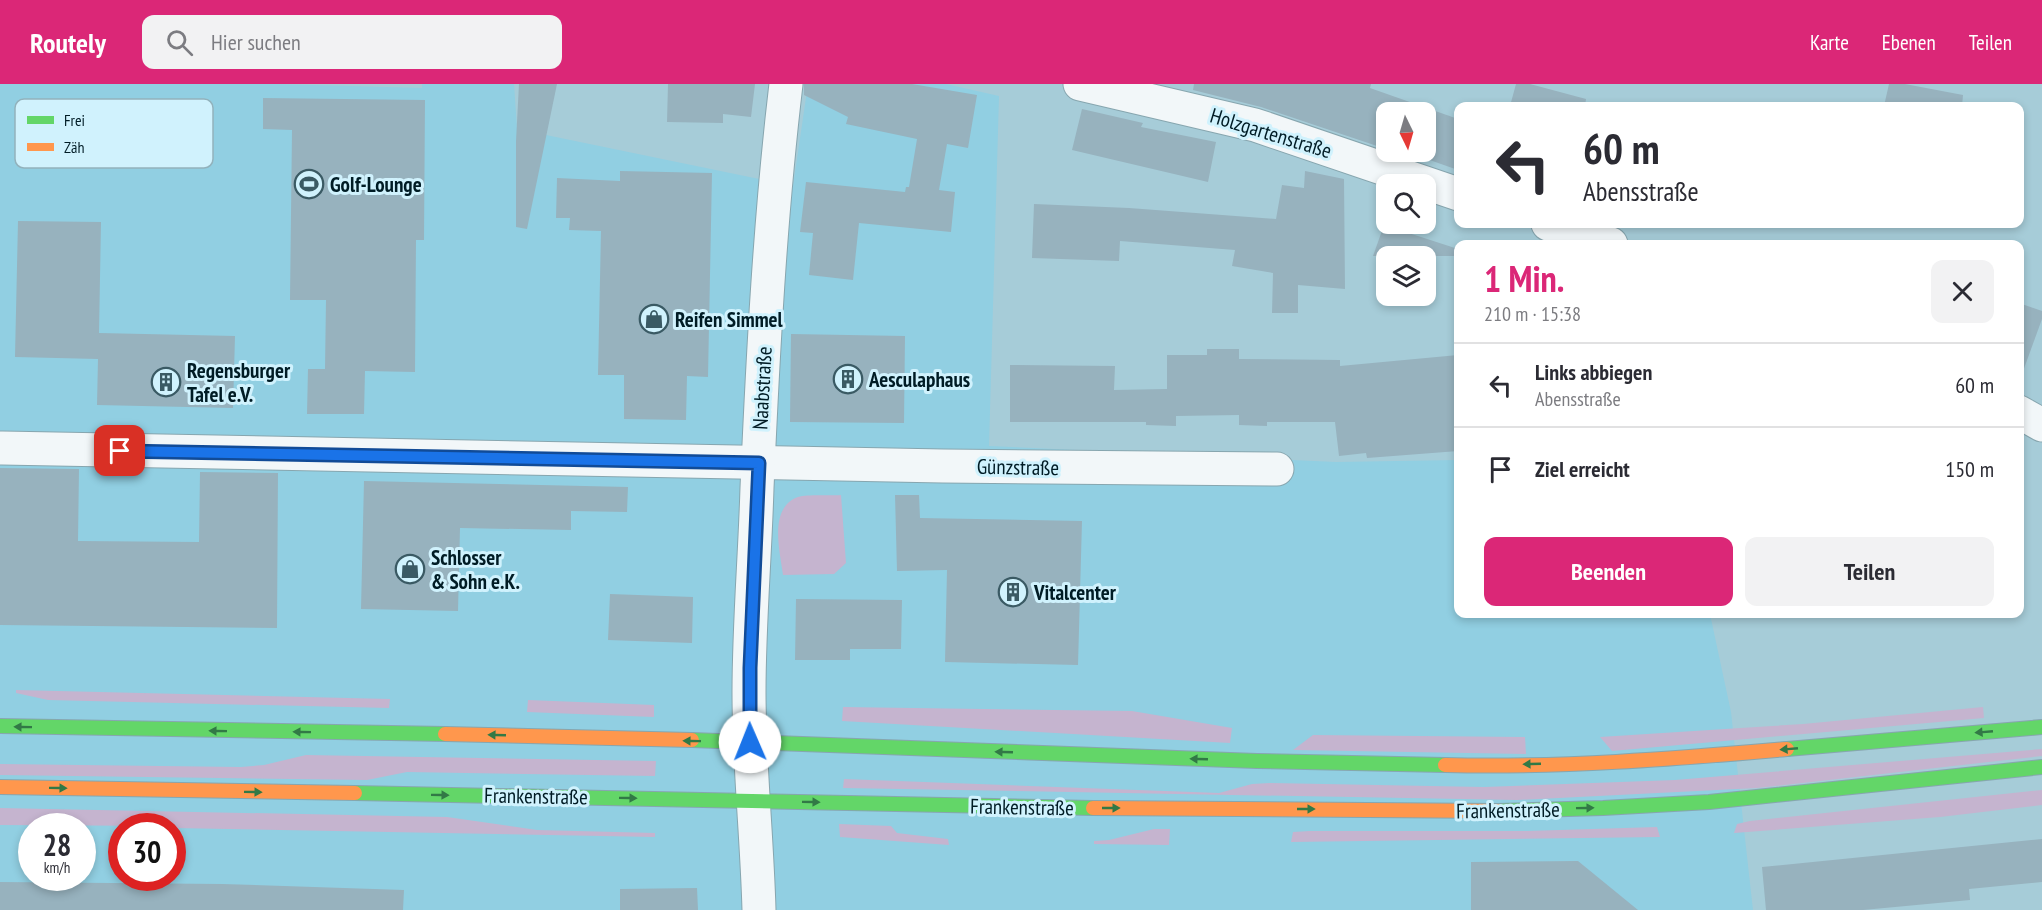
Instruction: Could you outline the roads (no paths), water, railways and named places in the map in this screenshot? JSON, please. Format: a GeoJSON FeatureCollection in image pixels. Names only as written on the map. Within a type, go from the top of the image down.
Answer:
{"type":"FeatureCollection","features":[{"type":"Feature","properties":{"kind":"main road"},"geometry":{"type":"LineString","coordinates":[[0,726],[459,734],[750,742],[1257,762],[1479,766],[1669,759],[2042,728]]}},
{"type":"Feature","properties":{"kind":"main road","name":"Frankenstraße"},"geometry":{"type":"LineString","coordinates":[[0,787],[1032,807],[1522,810],[1709,802],[2042,767]]}},
{"type":"Feature","properties":{"kind":"street","name":"Naabstraße"},"geometry":{"type":"LineString","coordinates":[[759,910],[750,742],[750,668],[770,231],[786,84]]}},
{"type":"Feature","properties":{"kind":"street","name":"Holzgartenstraße"},"geometry":{"type":"LineString","coordinates":[[1080,84],[1255,125],[1454,193]]}},
{"type":"Feature","properties":{"kind":"street"},"geometry":{"type":"LineString","coordinates":[[1561,228],[1598,240]]}},
{"type":"Feature","properties":{"kind":"street"},"geometry":{"type":"LineString","coordinates":[[2024,415],[2042,425]]}},
{"type":"Feature","properties":{"kind":"street","name":"Günzstraße"},"geometry":{"type":"LineString","coordinates":[[2,448],[759,463],[1277,469]]}},
{"type":"Feature","properties":{"kind":"place","name":"Golf-Lounge"},"geometry":{"type":"Point","coordinates":[309,184]}},
{"type":"Feature","properties":{"kind":"place","name":"Reifen Simmel"},"geometry":{"type":"Point","coordinates":[654,319]}},
{"type":"Feature","properties":{"kind":"place","name":"Aesculaphaus"},"geometry":{"type":"Point","coordinates":[848,379]}},
{"type":"Feature","properties":{"kind":"place","name":"Regensburger Tafel e.V."},"geometry":{"type":"Point","coordinates":[166,382]}},
{"type":"Feature","properties":{"kind":"place","name":"Schlosser & Sohn e.K."},"geometry":{"type":"Point","coordinates":[410,569]}},
{"type":"Feature","properties":{"kind":"place","name":"Vitalcenter"},"geometry":{"type":"Point","coordinates":[1013,592]}}]}
